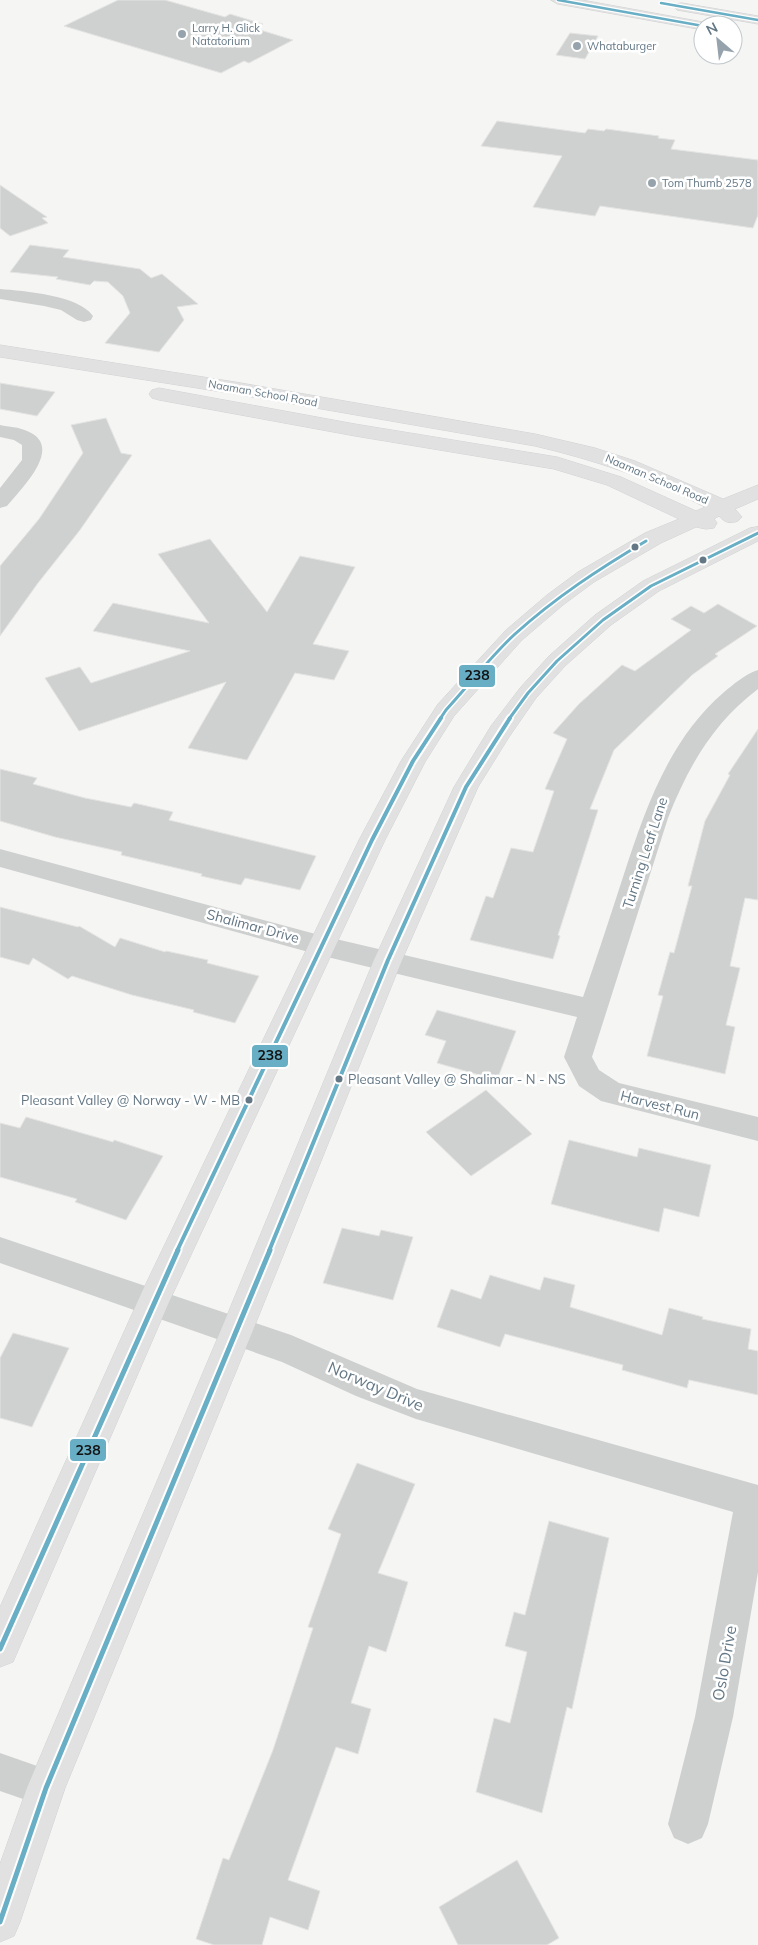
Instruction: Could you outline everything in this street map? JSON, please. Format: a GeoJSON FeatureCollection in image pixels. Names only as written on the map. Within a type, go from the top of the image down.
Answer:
{"type":"FeatureCollection","features":[{"type":"Feature","properties":{"kind":"main road"},"geometry":{"type":"LineString","coordinates":[[558,0],[693,24]]}},
{"type":"Feature","properties":{"kind":"main road"},"geometry":{"type":"LineString","coordinates":[[649,0],[682,8],[758,20]]}},
{"type":"Feature","properties":{"kind":"main road"},"geometry":{"type":"LineString","coordinates":[[672,21],[682,8]]}},
{"type":"Feature","properties":{"kind":"main road"},"geometry":{"type":"LineString","coordinates":[[743,32],[758,34]]}},
{"type":"Feature","properties":{"kind":"main road","name":"Naaman School Road"},"geometry":{"type":"LineString","coordinates":[[0,351],[235,388],[535,440],[588,452],[628,465],[722,507],[754,534]]}},
{"type":"Feature","properties":{"kind":"main road","name":"Naaman School Road"},"geometry":{"type":"LineString","coordinates":[[0,367],[355,430],[557,463],[614,481],[695,520],[754,534]]}},
{"type":"Feature","properties":{"kind":"main road"},"geometry":{"type":"LineString","coordinates":[[0,1649],[153,1302],[372,840],[413,761],[452,704],[514,635],[555,600],[586,577],[653,538],[758,491]]}},
{"type":"Feature","properties":{"kind":"main road"},"geometry":{"type":"LineString","coordinates":[[0,1922],[46,1788],[237,1330],[388,960],[466,786],[500,732],[528,693],[557,661],[603,620],[659,582],[754,534]]}},
{"type":"Feature","properties":{"kind":"street"},"geometry":{"type":"LineString","coordinates":[[0,294],[60,304],[78,311],[84,316]]}},
{"type":"Feature","properties":{"kind":"street"},"geometry":{"type":"LineString","coordinates":[[0,431],[20,435],[32,442],[32,460],[0,502]]}},
{"type":"Feature","properties":{"kind":"street","name":"Turning Leaf Lane"},"geometry":{"type":"LineString","coordinates":[[578,1057],[652,827],[670,780],[702,728],[720,708],[758,678]]}},
{"type":"Feature","properties":{"kind":"street","name":"Shalimar Drive"},"geometry":{"type":"LineString","coordinates":[[0,858],[323,946],[594,1010]]}},
{"type":"Feature","properties":{"kind":"street","name":"Harvest Run"},"geometry":{"type":"LineString","coordinates":[[578,1057],[589,1078],[611,1093],[758,1128]]}},
{"type":"Feature","properties":{"kind":"street","name":"Norway Drive"},"geometry":{"type":"LineString","coordinates":[[0,1250],[237,1330],[291,1350],[368,1385],[416,1404],[756,1501]]}},
{"type":"Feature","properties":{"kind":"street","name":"Oslo Drive"},"geometry":{"type":"LineString","coordinates":[[688,1824],[714,1717],[756,1501]]}},
{"type":"Feature","properties":{"kind":"street"},"geometry":{"type":"LineString","coordinates":[[0,1772],[46,1788]]}},
{"type":"Feature","properties":{"kind":"building","name":"Larry H. Glick Natatorium"},"geometry":{"type":"Polygon","coordinates":[[[118,0],[165,0],[225,17],[230,14],[263,24],[254,28],[293,40],[249,63],[244,61],[221,73],[64,26],[118,0]]]}},
{"type":"Feature","properties":{"kind":"building","name":"Whataburger"},"geometry":{"type":"Polygon","coordinates":[[[570,33],[598,36],[585,59],[556,55],[570,33]]]}},
{"type":"Feature","properties":{"kind":"building","name":"Tom Thumb 2578"},"geometry":{"type":"Polygon","coordinates":[[[497,121],[585,133],[588,129],[604,131],[606,129],[659,136],[658,138],[675,140],[671,149],[758,160],[758,215],[753,228],[600,206],[595,216],[533,207],[562,156],[481,146],[497,121]]]}},
{"type":"Feature","properties":{"kind":"building"},"geometry":{"type":"Polygon","coordinates":[[[0,185],[47,217],[42,218],[48,223],[10,236],[0,228],[0,185]]]}},
{"type":"Feature","properties":{"kind":"building"},"geometry":{"type":"Polygon","coordinates":[[[30,245],[69,250],[63,257],[140,269],[151,278],[162,274],[198,304],[177,307],[184,320],[159,352],[105,343],[130,313],[123,296],[108,282],[94,281],[90,285],[56,279],[58,277],[10,272],[30,245]]]}},
{"type":"Feature","properties":{"kind":"building"},"geometry":{"type":"Polygon","coordinates":[[[0,383],[55,392],[37,416],[0,409],[0,383]]]}},
{"type":"Feature","properties":{"kind":"building"},"geometry":{"type":"Polygon","coordinates":[[[106,418],[121,453],[132,455],[80,530],[38,583],[0,636],[0,566],[39,519],[83,453],[71,425],[106,418]]]}},
{"type":"Feature","properties":{"kind":"building"},"geometry":{"type":"Polygon","coordinates":[[[210,539],[267,612],[300,556],[355,567],[313,644],[349,651],[334,680],[295,673],[247,760],[188,748],[226,682],[79,731],[45,678],[80,667],[91,683],[190,651],[93,631],[113,603],[209,623],[158,554],[210,539]]]}},
{"type":"Feature","properties":{"kind":"building"},"geometry":{"type":"Polygon","coordinates":[[[718,604],[757,626],[715,654],[718,656],[692,675],[614,750],[590,809],[598,810],[558,935],[560,936],[553,959],[470,940],[486,896],[493,898],[511,848],[533,852],[554,791],[545,789],[567,739],[553,733],[579,704],[622,665],[635,671],[691,630],[671,619],[691,606],[704,613],[718,604]]]}},
{"type":"Feature","properties":{"kind":"building"},"geometry":{"type":"Polygon","coordinates":[[[758,729],[758,900],[745,898],[730,966],[740,968],[726,1025],[735,1027],[725,1074],[647,1056],[663,996],[658,995],[670,952],[674,953],[692,886],[688,886],[705,821],[730,775],[728,774],[758,729]]]}},
{"type":"Feature","properties":{"kind":"building"},"geometry":{"type":"Polygon","coordinates":[[[0,769],[37,778],[33,784],[85,798],[131,807],[134,803],[173,812],[169,820],[316,856],[300,890],[245,878],[241,885],[121,855],[122,852],[55,837],[0,821],[0,769]]]}},
{"type":"Feature","properties":{"kind":"building"},"geometry":{"type":"Polygon","coordinates":[[[0,907],[79,926],[115,947],[120,938],[165,952],[208,960],[207,963],[259,976],[235,1023],[193,1012],[194,1010],[132,995],[72,976],[68,979],[33,958],[29,965],[0,957],[0,907]]]}},
{"type":"Feature","properties":{"kind":"building"},"geometry":{"type":"Polygon","coordinates":[[[437,1010],[516,1031],[497,1080],[437,1063],[446,1041],[425,1035],[437,1010]]]}},
{"type":"Feature","properties":{"kind":"building"},"geometry":{"type":"Polygon","coordinates":[[[486,1090],[532,1134],[471,1176],[426,1132],[486,1090]]]}},
{"type":"Feature","properties":{"kind":"building"},"geometry":{"type":"Polygon","coordinates":[[[26,1117],[113,1142],[114,1140],[163,1156],[126,1220],[75,1202],[77,1199],[0,1177],[0,1123],[20,1128],[26,1117]]]}},
{"type":"Feature","properties":{"kind":"building"},"geometry":{"type":"Polygon","coordinates":[[[569,1140],[637,1157],[639,1148],[711,1165],[699,1217],[664,1208],[659,1232],[551,1204],[569,1140]]]}},
{"type":"Feature","properties":{"kind":"building"},"geometry":{"type":"Polygon","coordinates":[[[342,1228],[379,1236],[381,1230],[413,1237],[393,1300],[323,1283],[342,1228]]]}},
{"type":"Feature","properties":{"kind":"building"},"geometry":{"type":"Polygon","coordinates":[[[490,1275],[540,1290],[544,1277],[575,1285],[570,1307],[662,1335],[669,1308],[703,1317],[702,1319],[751,1329],[748,1349],[758,1351],[758,1395],[689,1380],[687,1388],[622,1370],[623,1365],[505,1334],[500,1347],[437,1327],[451,1289],[481,1299],[490,1275]]]}},
{"type":"Feature","properties":{"kind":"building"},"geometry":{"type":"Polygon","coordinates":[[[13,1333],[69,1348],[32,1427],[0,1418],[0,1358],[13,1333]]]}},
{"type":"Feature","properties":{"kind":"building"},"geometry":{"type":"Polygon","coordinates":[[[357,1463],[415,1484],[378,1573],[408,1582],[386,1652],[369,1646],[351,1703],[371,1709],[358,1754],[336,1747],[288,1880],[320,1891],[308,1930],[270,1917],[262,1945],[214,1945],[196,1939],[223,1858],[229,1860],[273,1750],[313,1628],[308,1627],[341,1534],[328,1529],[357,1463]]]}},
{"type":"Feature","properties":{"kind":"building"},"geometry":{"type":"Polygon","coordinates":[[[549,1521],[609,1538],[572,1709],[567,1707],[542,1813],[476,1792],[494,1718],[510,1723],[527,1652],[505,1646],[514,1612],[525,1615],[549,1521]]]}},
{"type":"Feature","properties":{"kind":"building"},"geometry":{"type":"Polygon","coordinates":[[[517,1860],[559,1938],[547,1945],[458,1945],[439,1907],[517,1860]]]}},
{"type":"Feature","properties":{"kind":"transit line","name":"238"},"geometry":{"type":"LineString","coordinates":[[558,0],[693,24]]}},
{"type":"Feature","properties":{"kind":"transit line","name":"238"},"geometry":{"type":"LineString","coordinates":[[661,3],[758,20]]}},
{"type":"Feature","properties":{"kind":"transit line","name":"238"},"geometry":{"type":"LineString","coordinates":[[0,1922],[46,1788],[237,1330],[388,960],[466,787],[500,732],[528,693],[557,661],[603,620],[651,586],[758,533]]}},
{"type":"Feature","properties":{"kind":"transit line","name":"238"},"geometry":{"type":"LineString","coordinates":[[0,1649],[153,1302],[372,840],[413,761],[446,710],[514,635],[555,600],[586,577],[646,541]]}},
{"type":"Feature","properties":{"kind":"place","name":"Larry H. Glick Natatorium"},"geometry":{"type":"Point","coordinates":[182,34]}},
{"type":"Feature","properties":{"kind":"place","name":"Whataburger"},"geometry":{"type":"Point","coordinates":[577,46]}},
{"type":"Feature","properties":{"kind":"place","name":"Tom Thumb 2578"},"geometry":{"type":"Point","coordinates":[652,183]}},
{"type":"Feature","properties":{"kind":"place","name":"Pleasant Valley @ Shalimar - N - NS"},"geometry":{"type":"Point","coordinates":[339,1079]}},
{"type":"Feature","properties":{"kind":"place","name":"Pleasant Valley @ Norway - W - MB"},"geometry":{"type":"Point","coordinates":[249,1100]}}]}
